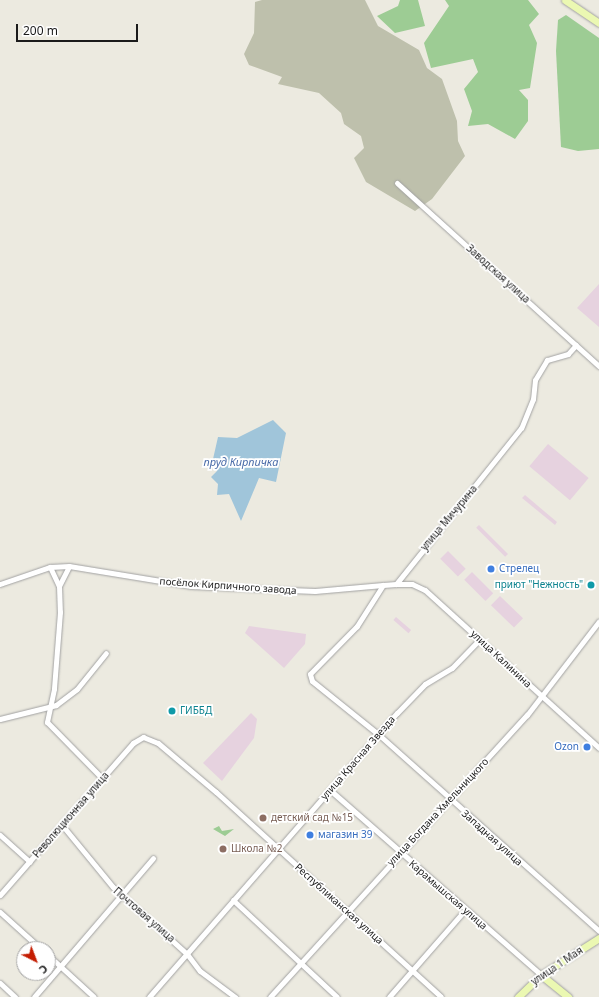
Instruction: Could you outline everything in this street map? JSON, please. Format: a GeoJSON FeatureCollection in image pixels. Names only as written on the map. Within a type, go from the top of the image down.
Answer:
{"type":"FeatureCollection","features":[{"type":"Feature","properties":{"kind":"street"},"geometry":{"type":"LineString","coordinates":[[565,0],[599,23]]}},
{"type":"Feature","properties":{"kind":"street","name":"Заводская улица"},"geometry":{"type":"LineString","coordinates":[[397,184],[599,366]]}},
{"type":"Feature","properties":{"kind":"street","name":"улица Мичурина"},"geometry":{"type":"LineString","coordinates":[[396,584],[521,428],[533,399],[534,380],[547,360],[568,354],[576,344]]}},
{"type":"Feature","properties":{"kind":"street"},"geometry":{"type":"LineString","coordinates":[[59,586],[69,566]]}},
{"type":"Feature","properties":{"kind":"street","name":"посёлок Кирпичного завода"},"geometry":{"type":"LineString","coordinates":[[0,584],[50,567],[69,566],[191,586],[314,591],[383,585]]}},
{"type":"Feature","properties":{"kind":"street"},"geometry":{"type":"LineString","coordinates":[[50,567],[59,586],[60,626],[47,722],[102,778]]}},
{"type":"Feature","properties":{"kind":"street"},"geometry":{"type":"LineString","coordinates":[[383,585],[396,584]]}},
{"type":"Feature","properties":{"kind":"street","name":"улица Калинина"},"geometry":{"type":"LineString","coordinates":[[396,584],[412,584],[425,590],[480,639],[541,697],[599,748]]}},
{"type":"Feature","properties":{"kind":"street","name":"Западная улица"},"geometry":{"type":"LineString","coordinates":[[383,585],[356,626],[315,666],[310,674],[312,681],[378,734],[449,799],[599,931]]}},
{"type":"Feature","properties":{"kind":"street","name":"улица Богдана Хмельницкого"},"geometry":{"type":"LineString","coordinates":[[270,997],[541,697],[599,621]]}},
{"type":"Feature","properties":{"kind":"street","name":"улица Красная Звезда"},"geometry":{"type":"LineString","coordinates":[[149,997],[378,734],[424,684],[452,668],[480,639]]}},
{"type":"Feature","properties":{"kind":"street"},"geometry":{"type":"LineString","coordinates":[[0,719],[49,706],[77,689],[106,653]]}},
{"type":"Feature","properties":{"kind":"street","name":"Революционная улица"},"geometry":{"type":"LineString","coordinates":[[0,895],[133,743],[143,737]]}},
{"type":"Feature","properties":{"kind":"street","name":"Республиканская улица"},"geometry":{"type":"LineString","coordinates":[[143,737],[158,743],[278,848],[441,997]]}},
{"type":"Feature","properties":{"kind":"street","name":"Карамышская улица"},"geometry":{"type":"LineString","coordinates":[[330,790],[399,853],[568,997]]}},
{"type":"Feature","properties":{"kind":"street","name":"Почтовая улица"},"geometry":{"type":"LineString","coordinates":[[62,825],[81,853],[120,895],[187,954],[200,971],[234,997]]}},
{"type":"Feature","properties":{"kind":"street"},"geometry":{"type":"LineString","coordinates":[[0,835],[30,862]]}},
{"type":"Feature","properties":{"kind":"street"},"geometry":{"type":"LineString","coordinates":[[34,997],[153,858]]}},
{"type":"Feature","properties":{"kind":"street"},"geometry":{"type":"LineString","coordinates":[[233,900],[337,997]]}},
{"type":"Feature","properties":{"kind":"street"},"geometry":{"type":"LineString","coordinates":[[389,997],[465,910]]}},
{"type":"Feature","properties":{"kind":"street"},"geometry":{"type":"LineString","coordinates":[[0,912],[32,941]]}},
{"type":"Feature","properties":{"kind":"street","name":"улица 1 Мая"},"geometry":{"type":"LineString","coordinates":[[518,997],[541,975],[599,938]]}},
{"type":"Feature","properties":{"kind":"street"},"geometry":{"type":"LineString","coordinates":[[56,962],[94,997]]}},
{"type":"Feature","properties":{"kind":"street"},"geometry":{"type":"LineString","coordinates":[[0,982],[15,997]]}},
{"type":"Feature","properties":{"kind":"shaded area"},"geometry":{"type":"Polygon","coordinates":[[[262,0],[365,0],[378,26],[419,50],[427,68],[442,79],[457,121],[458,141],[465,156],[432,199],[415,211],[366,182],[354,158],[364,148],[361,136],[344,124],[341,113],[319,93],[278,84],[282,77],[249,65],[244,54],[254,33],[255,2],[262,0]]]}},
{"type":"Feature","properties":{"kind":"shaded area"},"geometry":{"type":"Polygon","coordinates":[[[599,284],[599,327],[577,308],[599,284]]]}},
{"type":"Feature","properties":{"kind":"shaded area"},"geometry":{"type":"Polygon","coordinates":[[[548,444],[589,478],[570,500],[529,466],[548,444]]]}},
{"type":"Feature","properties":{"kind":"shaded area"},"geometry":{"type":"Polygon","coordinates":[[[525,495],[557,522],[555,525],[522,498],[525,495]]]}},
{"type":"Feature","properties":{"kind":"shaded area"},"geometry":{"type":"Polygon","coordinates":[[[479,525],[508,554],[505,557],[476,528],[479,525]]]}},
{"type":"Feature","properties":{"kind":"shaded area"},"geometry":{"type":"Polygon","coordinates":[[[448,551],[466,569],[458,576],[440,559],[448,551]]]}},
{"type":"Feature","properties":{"kind":"shaded area"},"geometry":{"type":"Polygon","coordinates":[[[472,572],[493,593],[485,601],[464,580],[472,572]]]}},
{"type":"Feature","properties":{"kind":"shaded area"},"geometry":{"type":"Polygon","coordinates":[[[500,596],[523,618],[514,628],[491,605],[500,596]]]}},
{"type":"Feature","properties":{"kind":"shaded area"},"geometry":{"type":"Polygon","coordinates":[[[396,617],[411,630],[408,633],[393,620],[396,617]]]}},
{"type":"Feature","properties":{"kind":"shaded area"},"geometry":{"type":"Polygon","coordinates":[[[249,626],[306,634],[305,644],[284,668],[245,633],[249,626]]]}},
{"type":"Feature","properties":{"kind":"shaded area"},"geometry":{"type":"Polygon","coordinates":[[[251,713],[257,719],[254,738],[222,781],[203,763],[251,713]]]}},
{"type":"Feature","properties":{"kind":"green space"},"geometry":{"type":"Polygon","coordinates":[[[400,0],[418,0],[425,26],[395,33],[377,16],[398,6],[400,0]]]}},
{"type":"Feature","properties":{"kind":"green space"},"geometry":{"type":"Polygon","coordinates":[[[445,0],[528,0],[539,14],[529,25],[537,43],[530,88],[519,90],[528,100],[528,121],[515,139],[488,124],[468,126],[472,111],[464,89],[478,72],[473,59],[431,68],[424,43],[449,6],[445,0]]]}},
{"type":"Feature","properties":{"kind":"green space"},"geometry":{"type":"Polygon","coordinates":[[[566,15],[599,38],[599,149],[578,151],[561,147],[556,51],[558,20],[566,15]]]}},
{"type":"Feature","properties":{"kind":"green space"},"geometry":{"type":"Polygon","coordinates":[[[219,826],[222,831],[234,829],[225,836],[213,829],[219,826]]]}},
{"type":"Feature","properties":{"kind":"water","name":"пруд Кирпичка"},"geometry":{"type":"Polygon","coordinates":[[[273,420],[286,433],[276,482],[259,478],[241,521],[229,494],[217,495],[218,484],[211,477],[217,471],[213,459],[218,437],[237,438],[273,420]]]}},
{"type":"Feature","properties":{"kind":"place","name":"Стрелец"},"geometry":{"type":"Point","coordinates":[491,569]}},
{"type":"Feature","properties":{"kind":"place","name":"приют \"Нежность\""},"geometry":{"type":"Point","coordinates":[591,585]}},
{"type":"Feature","properties":{"kind":"place","name":"ГИББД"},"geometry":{"type":"Point","coordinates":[172,711]}},
{"type":"Feature","properties":{"kind":"place","name":"Ozon"},"geometry":{"type":"Point","coordinates":[587,747]}},
{"type":"Feature","properties":{"kind":"place","name":"детский сад №15"},"geometry":{"type":"Point","coordinates":[263,818]}},
{"type":"Feature","properties":{"kind":"place","name":"магазин 39"},"geometry":{"type":"Point","coordinates":[310,835]}},
{"type":"Feature","properties":{"kind":"place","name":"Школа №2"},"geometry":{"type":"Point","coordinates":[223,849]}}]}
